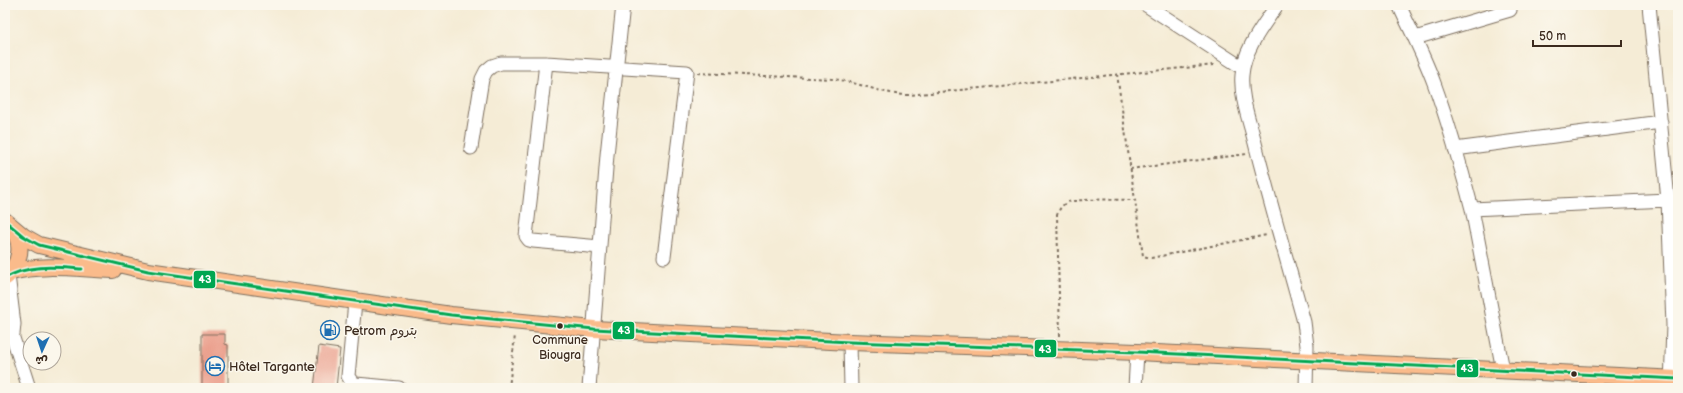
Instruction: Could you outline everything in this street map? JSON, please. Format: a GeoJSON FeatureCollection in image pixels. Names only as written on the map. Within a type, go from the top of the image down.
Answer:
{"type":"FeatureCollection","features":[{"type":"Feature","properties":{"kind":"main road"},"geometry":{"type":"LineString","coordinates":[[8,224],[23,236],[39,245],[148,271],[355,302],[516,322],[594,329],[850,342],[1137,352],[1504,370],[1674,382]]}},
{"type":"Feature","properties":{"kind":"main road"},"geometry":{"type":"LineString","coordinates":[[8,224],[17,237],[20,249],[17,262],[8,275]]}},
{"type":"Feature","properties":{"kind":"main road"},"geometry":{"type":"LineString","coordinates":[[8,275],[24,268],[39,267],[148,271]]}},
{"type":"Feature","properties":{"kind":"street"},"geometry":{"type":"LineString","coordinates":[[589,388],[616,66],[623,5]]}},
{"type":"Feature","properties":{"kind":"street"},"geometry":{"type":"LineString","coordinates":[[1146,5],[1238,66]]}},
{"type":"Feature","properties":{"kind":"street"},"geometry":{"type":"LineString","coordinates":[[1277,5],[1238,66],[1244,99],[1304,322],[1307,346],[1306,388]]}},
{"type":"Feature","properties":{"kind":"street"},"geometry":{"type":"LineString","coordinates":[[1648,5],[1668,200],[1674,382]]}},
{"type":"Feature","properties":{"kind":"street"},"geometry":{"type":"LineString","coordinates":[[1402,6],[1434,84],[1472,208],[1504,370]]}},
{"type":"Feature","properties":{"kind":"street"},"geometry":{"type":"LineString","coordinates":[[1415,38],[1510,10]]}},
{"type":"Feature","properties":{"kind":"street"},"geometry":{"type":"LineString","coordinates":[[471,148],[482,79],[486,71],[492,66],[501,63],[546,63],[616,66],[687,72],[664,257]]}},
{"type":"Feature","properties":{"kind":"street"},"geometry":{"type":"LineString","coordinates":[[546,63],[526,236],[529,240],[533,241],[600,247]]}},
{"type":"Feature","properties":{"kind":"street"},"geometry":{"type":"LineString","coordinates":[[1455,149],[1661,122]]}},
{"type":"Feature","properties":{"kind":"street"},"geometry":{"type":"LineString","coordinates":[[1472,208],[1668,200]]}},
{"type":"Feature","properties":{"kind":"street"},"geometry":{"type":"LineString","coordinates":[[8,275],[14,324],[13,338]]}},
{"type":"Feature","properties":{"kind":"street"},"geometry":{"type":"LineString","coordinates":[[355,302],[348,376],[351,381],[356,384],[399,388]]}},
{"type":"Feature","properties":{"kind":"street"},"geometry":{"type":"LineString","coordinates":[[5,321],[13,338],[30,388]]}},
{"type":"Feature","properties":{"kind":"street"},"geometry":{"type":"LineString","coordinates":[[850,342],[851,388]]}},
{"type":"Feature","properties":{"kind":"street"},"geometry":{"type":"LineString","coordinates":[[1135,388],[1137,352]]}},
{"type":"Feature","properties":{"kind":"path"},"geometry":{"type":"LineString","coordinates":[[687,72],[838,80],[902,95],[1117,74],[1238,66]]}},
{"type":"Feature","properties":{"kind":"path"},"geometry":{"type":"LineString","coordinates":[[1117,74],[1141,253],[1143,256],[1146,258],[1151,258],[1280,232]]}},
{"type":"Feature","properties":{"kind":"path"},"geometry":{"type":"LineString","coordinates":[[1130,169],[1258,153]]}},
{"type":"Feature","properties":{"kind":"path"},"geometry":{"type":"LineString","coordinates":[[1061,349],[1057,215],[1059,209],[1066,202],[1134,200]]}},
{"type":"Feature","properties":{"kind":"path"},"geometry":{"type":"LineString","coordinates":[[509,388],[516,322]]}},
{"type":"Feature","properties":{"kind":"building","name":"Hôtel Targante"},"geometry":{"type":"Polygon","coordinates":[[[202,334],[225,334],[225,344],[228,345],[228,388],[202,388],[202,334]]]}},
{"type":"Feature","properties":{"kind":"building"},"geometry":{"type":"Polygon","coordinates":[[[319,346],[340,349],[336,388],[314,388],[319,346]]]}},
{"type":"Feature","properties":{"kind":"transit line","name":"43"},"geometry":{"type":"LineString","coordinates":[[5,221],[23,236],[39,245],[148,271],[451,315],[594,329],[850,342],[1137,352],[1678,379]]}},
{"type":"Feature","properties":{"kind":"transit line","name":"43"},"geometry":{"type":"LineString","coordinates":[[5,278],[23,270],[33,268],[52,267],[82,269]]}},
{"type":"Feature","properties":{"kind":"place","name":"Commune Biougra"},"geometry":{"type":"Point","coordinates":[560,326]}},
{"type":"Feature","properties":{"kind":"place","name":"Petrom بتروم"},"geometry":{"type":"Point","coordinates":[330,330]}},
{"type":"Feature","properties":{"kind":"place","name":"Hôtel Targante"},"geometry":{"type":"Point","coordinates":[215,366]}}]}
